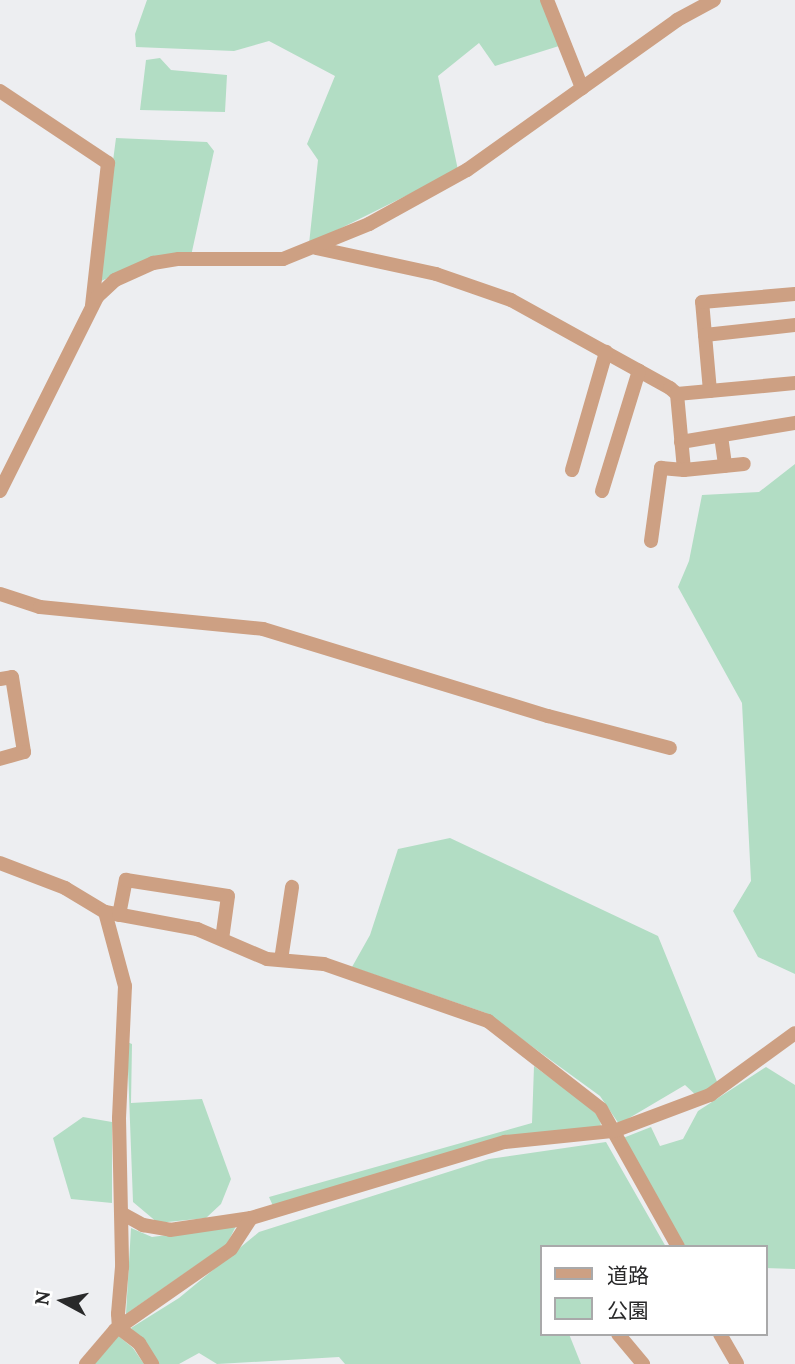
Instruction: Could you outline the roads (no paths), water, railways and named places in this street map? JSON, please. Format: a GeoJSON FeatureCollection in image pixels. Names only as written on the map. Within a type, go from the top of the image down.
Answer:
{"type":"FeatureCollection","features":[{"type":"Feature","properties":{"kind":"street"},"geometry":{"type":"LineString","coordinates":[[547,0],[582,88]]}},
{"type":"Feature","properties":{"kind":"street"},"geometry":{"type":"LineString","coordinates":[[0,491],[93,308],[115,280],[153,264],[179,259],[283,259],[316,248],[445,183],[677,20],[714,0]]}},
{"type":"Feature","properties":{"kind":"street"},"geometry":{"type":"LineString","coordinates":[[0,91],[108,163],[93,308]]}},
{"type":"Feature","properties":{"kind":"street"},"geometry":{"type":"LineString","coordinates":[[316,248],[473,285],[553,319],[677,394],[795,383]]}},
{"type":"Feature","properties":{"kind":"street"},"geometry":{"type":"LineString","coordinates":[[710,391],[702,302],[795,294]]}},
{"type":"Feature","properties":{"kind":"street"},"geometry":{"type":"LineString","coordinates":[[705,335],[795,326]]}},
{"type":"Feature","properties":{"kind":"street"},"geometry":{"type":"LineString","coordinates":[[572,470],[606,352]]}},
{"type":"Feature","properties":{"kind":"street"},"geometry":{"type":"LineString","coordinates":[[602,491],[639,371]]}},
{"type":"Feature","properties":{"kind":"street"},"geometry":{"type":"LineString","coordinates":[[677,394],[684,470]]}},
{"type":"Feature","properties":{"kind":"street"},"geometry":{"type":"LineString","coordinates":[[681,442],[795,423]]}},
{"type":"Feature","properties":{"kind":"street"},"geometry":{"type":"LineString","coordinates":[[721,436],[725,466]]}},
{"type":"Feature","properties":{"kind":"street"},"geometry":{"type":"LineString","coordinates":[[651,541],[660,468],[684,470],[744,464]]}},
{"type":"Feature","properties":{"kind":"street"},"geometry":{"type":"LineString","coordinates":[[0,594],[40,607],[167,623],[220,622],[263,629],[548,716],[670,748]]}},
{"type":"Feature","properties":{"kind":"street"},"geometry":{"type":"LineString","coordinates":[[0,679],[12,677],[23,752],[0,759]]}},
{"type":"Feature","properties":{"kind":"street"},"geometry":{"type":"LineString","coordinates":[[0,863],[65,888],[112,914],[197,929],[242,951],[281,960],[324,964],[481,1017],[591,1100],[614,1131],[633,1175],[677,1245]]}},
{"type":"Feature","properties":{"kind":"street"},"geometry":{"type":"LineString","coordinates":[[119,1328],[123,1214],[119,1118],[125,986],[112,914],[126,880],[228,896],[222,939]]}},
{"type":"Feature","properties":{"kind":"street"},"geometry":{"type":"LineString","coordinates":[[281,960],[292,887]]}},
{"type":"Feature","properties":{"kind":"street"},"geometry":{"type":"LineString","coordinates":[[123,1214],[143,1225],[170,1230],[251,1218],[505,1142],[614,1131],[710,1095],[795,1033]]}},
{"type":"Feature","properties":{"kind":"street"},"geometry":{"type":"LineString","coordinates":[[86,1364],[119,1328],[231,1250],[251,1218]]}},
{"type":"Feature","properties":{"kind":"street"},"geometry":{"type":"LineString","coordinates":[[119,1328],[139,1343],[152,1364]]}},
{"type":"Feature","properties":{"kind":"street"},"geometry":{"type":"LineString","coordinates":[[620,1336],[643,1364]]}},
{"type":"Feature","properties":{"kind":"street"},"geometry":{"type":"LineString","coordinates":[[721,1336],[737,1364]]}}]}
